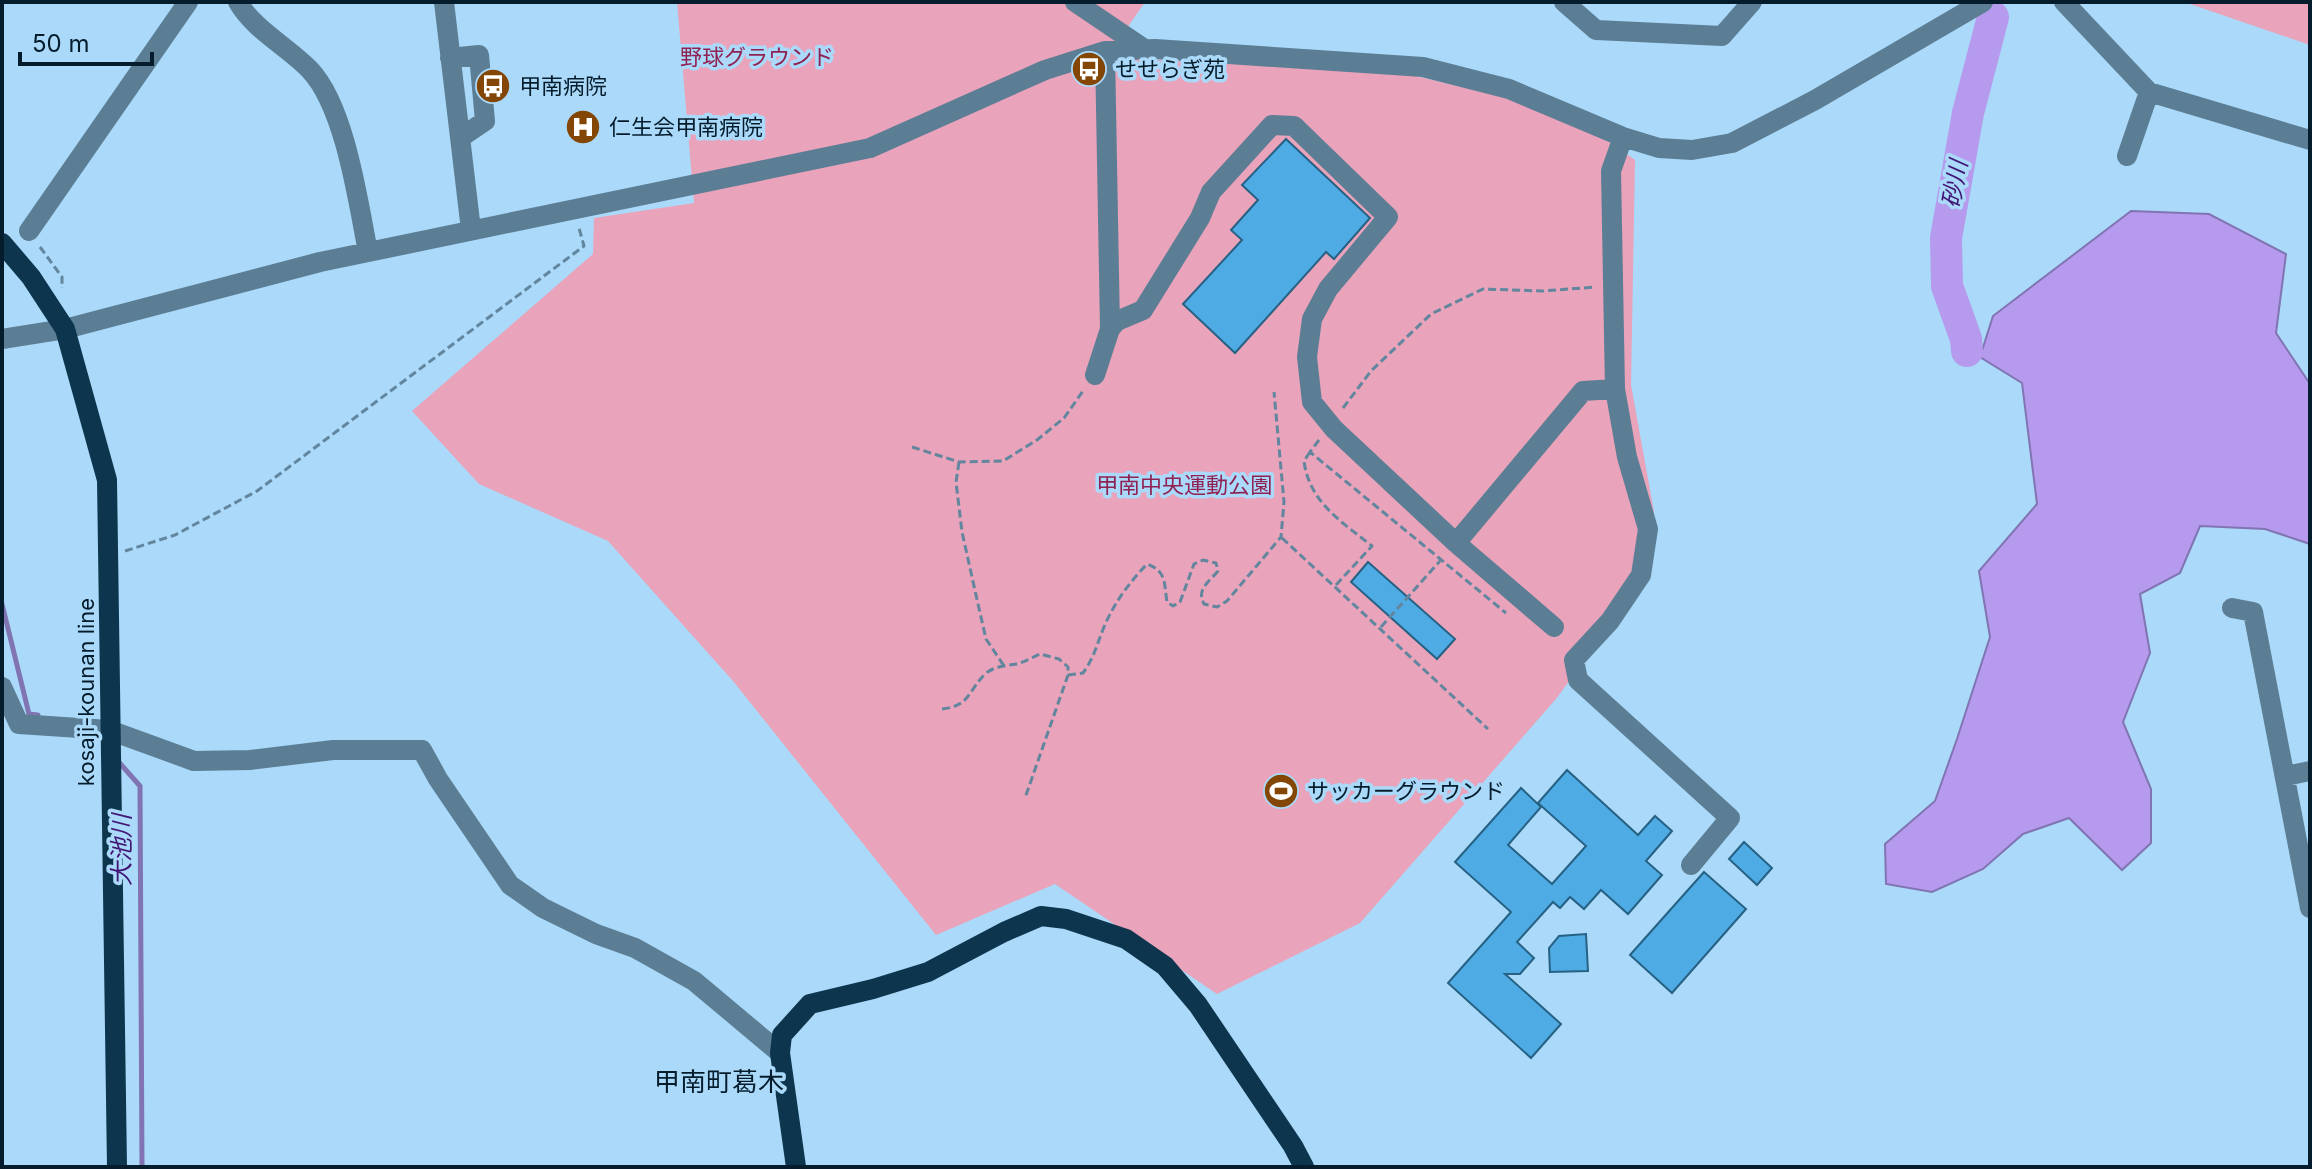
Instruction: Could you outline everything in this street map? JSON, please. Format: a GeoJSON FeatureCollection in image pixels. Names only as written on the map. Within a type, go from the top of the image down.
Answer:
{"type":"FeatureCollection","features":[{"type":"Feature","properties":{"kind":"main road","name":"kosaji-kounan line"},"geometry":{"type":"LineString","coordinates":[[2,243],[31,277],[65,329],[107,480],[117,1167]]}},
{"type":"Feature","properties":{"kind":"main road"},"geometry":{"type":"LineString","coordinates":[[796,1167],[780,1053],[782,1035],[810,1004],[928,972],[1041,916],[1093,926],[1126,939],[1165,966],[1198,1005],[1304,1167]]}},
{"type":"Feature","properties":{"kind":"street"},"geometry":{"type":"LineString","coordinates":[[29,231],[188,2]]}},
{"type":"Feature","properties":{"kind":"street"},"geometry":{"type":"LineString","coordinates":[[238,2],[257,24],[312,73],[331,103],[352,171],[368,252]]}},
{"type":"Feature","properties":{"kind":"street"},"geometry":{"type":"LineString","coordinates":[[444,2],[471,230]]}},
{"type":"Feature","properties":{"kind":"street"},"geometry":{"type":"LineString","coordinates":[[1075,2],[1146,50]]}},
{"type":"Feature","properties":{"kind":"street"},"geometry":{"type":"LineString","coordinates":[[1564,2],[1596,30],[1722,36],[1748,3]]}},
{"type":"Feature","properties":{"kind":"street"},"geometry":{"type":"LineString","coordinates":[[2,339],[65,329],[368,252],[870,148],[1045,70],[1105,51],[1146,50],[1423,67],[1509,89],[1623,137],[1659,148],[1692,150],[1732,143],[1815,100],[1983,2]]}},
{"type":"Feature","properties":{"kind":"street"},"geometry":{"type":"LineString","coordinates":[[2064,2],[2149,92],[2310,140]]}},
{"type":"Feature","properties":{"kind":"street"},"geometry":{"type":"LineString","coordinates":[[1095,375],[1110,329],[1105,51]]}},
{"type":"Feature","properties":{"kind":"street"},"geometry":{"type":"LineString","coordinates":[[450,58],[479,55],[485,121],[460,138]]}},
{"type":"Feature","properties":{"kind":"street"},"geometry":{"type":"LineString","coordinates":[[2127,156],[2149,92]]}},
{"type":"Feature","properties":{"kind":"street"},"geometry":{"type":"LineString","coordinates":[[1110,329],[1117,321],[1143,310],[1200,218],[1211,192],[1233,165],[1272,125],[1294,126],[1388,217],[1328,289],[1312,319],[1307,357],[1312,402],[1334,429],[1456,543],[1554,627]]}},
{"type":"Feature","properties":{"kind":"street"},"geometry":{"type":"LineString","coordinates":[[1623,137],[1611,171],[1615,389],[1627,457],[1648,529],[1641,575],[1610,621],[1574,660],[1578,680],[1730,818],[1691,865]]}},
{"type":"Feature","properties":{"kind":"street"},"geometry":{"type":"LineString","coordinates":[[1456,543],[1583,391],[1615,389]]}},
{"type":"Feature","properties":{"kind":"street"},"geometry":{"type":"LineString","coordinates":[[2232,608],[2253,612],[2310,908]]}},
{"type":"Feature","properties":{"kind":"street"},"geometry":{"type":"LineString","coordinates":[[2,687],[19,724],[109,730],[194,761],[250,760],[333,750],[422,750],[438,779],[510,885],[543,908],[596,934],[635,948],[694,981],[780,1053]]}},
{"type":"Feature","properties":{"kind":"street"},"geometry":{"type":"LineString","coordinates":[[2286,776],[2310,771]]}},
{"type":"Feature","properties":{"kind":"path"},"geometry":{"type":"LineString","coordinates":[[110,557],[175,535],[257,491],[371,408],[584,246],[574,209]]}},
{"type":"Feature","properties":{"kind":"path"},"geometry":{"type":"LineString","coordinates":[[29,231],[62,277],[62,291]]}},
{"type":"Feature","properties":{"kind":"path"},"geometry":{"type":"LineString","coordinates":[[1336,417],[1371,371],[1431,314],[1483,289],[1543,291],[1597,287],[1596,275]]}},
{"type":"Feature","properties":{"kind":"path"},"geometry":{"type":"LineString","coordinates":[[912,447],[959,462],[1003,461],[1037,440],[1064,418],[1095,375]]}},
{"type":"Feature","properties":{"kind":"path"},"geometry":{"type":"LineString","coordinates":[[1068,675],[1083,673],[1095,656],[1105,626],[1125,587],[1147,564],[1158,568],[1165,578],[1167,602],[1173,606],[1180,602],[1194,564],[1203,560],[1216,563],[1218,571],[1201,590],[1200,597],[1204,604],[1217,607],[1227,601],[1281,537],[1284,502],[1274,392]]}},
{"type":"Feature","properties":{"kind":"path"},"geometry":{"type":"LineString","coordinates":[[1319,440],[1304,461],[1306,479],[1331,513],[1372,546],[1335,586]]}},
{"type":"Feature","properties":{"kind":"path"},"geometry":{"type":"LineString","coordinates":[[1310,452],[1514,619]]}},
{"type":"Feature","properties":{"kind":"path"},"geometry":{"type":"LineString","coordinates":[[959,462],[956,482],[962,532],[986,639],[1004,666]]}},
{"type":"Feature","properties":{"kind":"path"},"geometry":{"type":"LineString","coordinates":[[1281,537],[1488,729]]}},
{"type":"Feature","properties":{"kind":"path"},"geometry":{"type":"LineString","coordinates":[[1381,627],[1456,543]]}},
{"type":"Feature","properties":{"kind":"path"},"geometry":{"type":"LineString","coordinates":[[942,709],[957,708],[986,674],[1004,666],[1019,664],[1040,654],[1059,659],[1068,667],[1068,675],[1025,798]]}},
{"type":"Feature","properties":{"kind":"green space","name":"甲南中央運動公園"},"geometry":{"type":"Polygon","coordinates":[[[677,2],[1145,2],[1095,74],[1134,59],[1416,76],[1512,99],[1601,136],[1635,160],[1631,385],[1654,512],[1648,573],[1556,699],[1360,923],[1217,994],[1055,884],[936,935],[733,681],[608,541],[479,484],[412,411],[593,254],[594,218],[694,203],[677,2]]]}},
{"type":"Feature","properties":{"kind":"green space"},"geometry":{"type":"Polygon","coordinates":[[[2310,2],[2310,45],[2190,4],[2310,2]]]}},
{"type":"Feature","properties":{"kind":"shaded area"},"geometry":{"type":"Polygon","coordinates":[[[2131,211],[2209,214],[2286,254],[2276,333],[2310,384],[2310,544],[2265,529],[2200,526],[2180,573],[2140,594],[2150,653],[2123,722],[2151,789],[2151,843],[2122,870],[2069,818],[2023,834],[1983,869],[1932,892],[1886,884],[1885,844],[1935,801],[1990,637],[1979,571],[2037,504],[2022,383],[1980,357],[1993,316],[2131,211]]]}},
{"type":"Feature","properties":{"kind":"building"},"geometry":{"type":"Polygon","coordinates":[[[1286,139],[1370,218],[1334,259],[1326,252],[1235,353],[1183,304],[1242,240],[1231,230],[1258,200],[1242,185],[1286,139]]]}},
{"type":"Feature","properties":{"kind":"building"},"geometry":{"type":"Polygon","coordinates":[[[1368,562],[1455,639],[1437,659],[1351,582],[1368,562]]]}},
{"type":"Feature","properties":{"kind":"building"},"geometry":{"type":"Polygon","coordinates":[[[1567,770],[1638,835],[1655,816],[1672,831],[1646,861],[1662,875],[1628,914],[1601,890],[1584,909],[1570,897],[1560,908],[1553,902],[1517,942],[1534,958],[1520,974],[1505,974],[1561,1024],[1531,1058],[1448,983],[1511,912],[1455,862],[1521,788],[1541,807],[1508,845],[1552,884],[1586,846],[1538,803],[1567,770]]]}},
{"type":"Feature","properties":{"kind":"building"},"geometry":{"type":"Polygon","coordinates":[[[1744,842],[1772,868],[1757,885],[1729,859],[1744,842]]]}},
{"type":"Feature","properties":{"kind":"building"},"geometry":{"type":"Polygon","coordinates":[[[1704,872],[1746,909],[1672,993],[1630,955],[1704,872]]]}},
{"type":"Feature","properties":{"kind":"building"},"geometry":{"type":"Polygon","coordinates":[[[1586,934],[1588,971],[1550,972],[1549,948],[1559,936],[1586,934]]]}},
{"type":"Feature","properties":{"kind":"waterway","name":"砂川"},"geometry":{"type":"LineString","coordinates":[[1967,351],[1966,339],[1947,286],[1946,238],[1968,113],[1993,17]]}},
{"type":"Feature","properties":{"kind":"waterway","name":"大池川"},"geometry":{"type":"LineString","coordinates":[[2,604],[29,714],[38,715]]}},
{"type":"Feature","properties":{"kind":"waterway","name":"大池川"},"geometry":{"type":"LineString","coordinates":[[117,760],[140,786],[142,1167]]}},
{"type":"Feature","properties":{"kind":"place","name":"せせらぎ苑"},"geometry":{"type":"Point","coordinates":[1089,69]}},
{"type":"Feature","properties":{"kind":"place","name":"甲南病院"},"geometry":{"type":"Point","coordinates":[493,86]}},
{"type":"Feature","properties":{"kind":"place","name":"仁生会甲南病院"},"geometry":{"type":"Point","coordinates":[583,127]}},
{"type":"Feature","properties":{"kind":"place","name":"サッカーグラウンド"},"geometry":{"type":"Point","coordinates":[1281,791]}},
{"type":"Feature","properties":{"kind":"district","name":"甲南町葛木"},"geometry":{"type":"Point","coordinates":[719,1082]}},
{"type":"Feature","properties":{"kind":"park label","name":"野球グラウンド"},"geometry":{"type":"Point","coordinates":[757,57]}}]}
